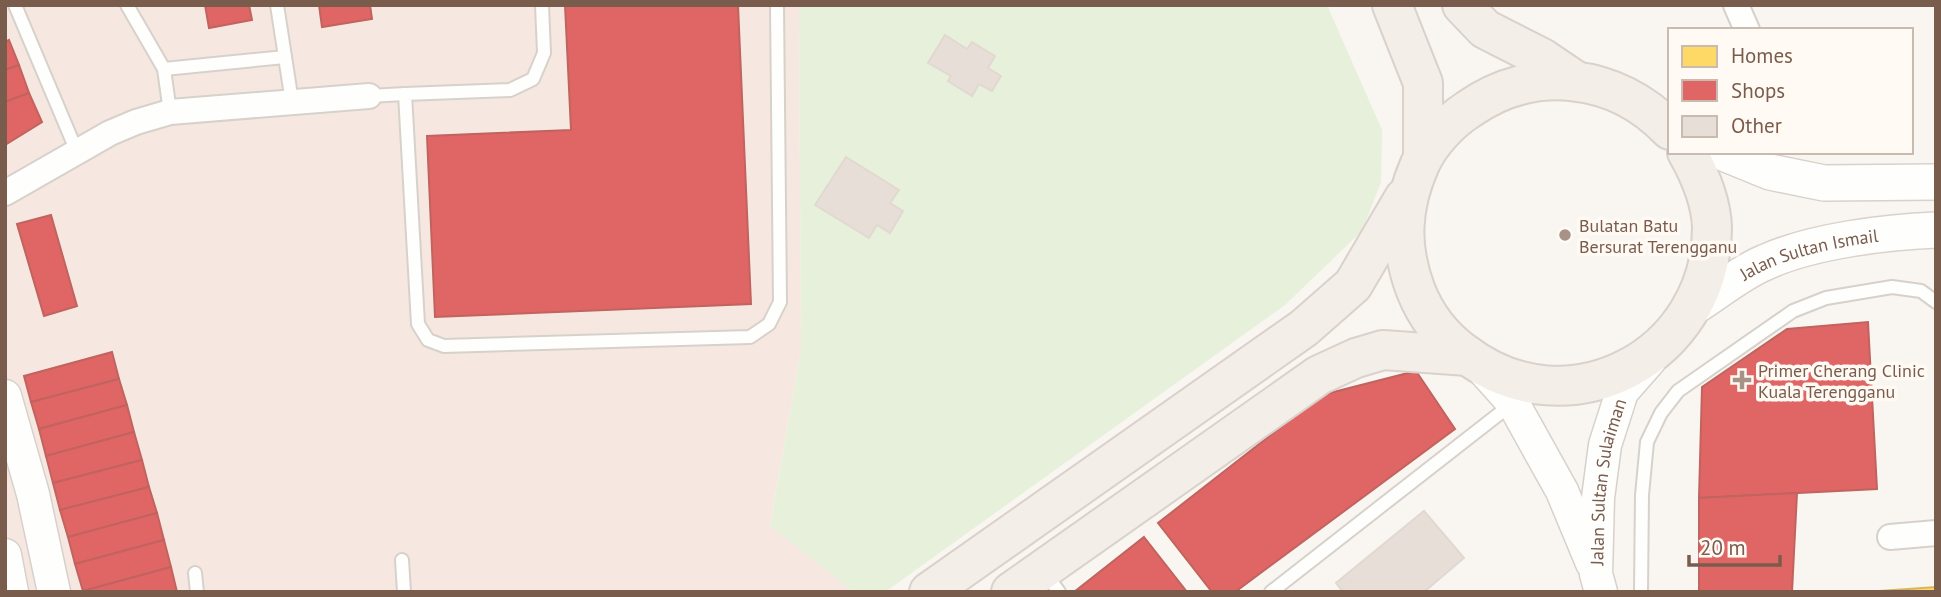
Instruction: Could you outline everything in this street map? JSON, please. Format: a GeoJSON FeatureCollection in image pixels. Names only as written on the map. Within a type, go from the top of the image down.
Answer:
{"type":"FeatureCollection","features":[{"type":"Feature","properties":{"kind":"main road"},"geometry":{"type":"LineString","coordinates":[[1392,5],[1423,83],[1417,172],[1403,228],[1407,269],[1422,307],[1447,340],[1474,361],[1525,383],[1574,386],[1622,373],[1663,346],[1692,308],[1708,268],[1712,225],[1703,182],[1689,154]]}},
{"type":"Feature","properties":{"kind":"main road"},"geometry":{"type":"LineString","coordinates":[[1462,5],[1485,29],[1542,58],[1576,80]]}},
{"type":"Feature","properties":{"kind":"main road"},"geometry":{"type":"LineString","coordinates":[[929,592],[1304,328],[1353,285],[1417,172],[1451,121],[1488,96],[1531,82],[1576,80],[1617,91],[1654,113],[1668,128]]}},
{"type":"Feature","properties":{"kind":"main road"},"geometry":{"type":"LineString","coordinates":[[1727,154],[1770,172],[1824,183],[1936,182]]}},
{"type":"Feature","properties":{"kind":"main road","name":"Jalan Sultan Ismail"},"geometry":{"type":"LineString","coordinates":[[1692,308],[1765,262],[1823,244],[1936,230]]}},
{"type":"Feature","properties":{"kind":"main road"},"geometry":{"type":"LineString","coordinates":[[1011,592],[1051,581],[1319,375],[1356,358],[1383,350],[1474,361]]}},
{"type":"Feature","properties":{"kind":"street"},"geometry":{"type":"LineString","coordinates":[[1736,5],[1746,28]]}},
{"type":"Feature","properties":{"kind":"street"},"geometry":{"type":"LineString","coordinates":[[5,193],[119,129],[170,112],[369,96]]}},
{"type":"Feature","properties":{"kind":"street","name":"Jalan Sultan Sulaiman"},"geometry":{"type":"LineString","coordinates":[[1599,583],[1598,498],[1605,445],[1622,392],[1663,346]]}},
{"type":"Feature","properties":{"kind":"street"},"geometry":{"type":"LineString","coordinates":[[1474,361],[1513,403],[1562,491],[1599,583]]}},
{"type":"Feature","properties":{"kind":"street"},"geometry":{"type":"LineString","coordinates":[[5,396],[33,494],[54,592]]}},
{"type":"Feature","properties":{"kind":"street"},"geometry":{"type":"LineString","coordinates":[[1890,537],[1936,533]]}},
{"type":"Feature","properties":{"kind":"street"},"geometry":{"type":"LineString","coordinates":[[5,555],[12,592]]}},
{"type":"Feature","properties":{"kind":"lane"},"geometry":{"type":"LineString","coordinates":[[15,5],[77,152]]}},
{"type":"Feature","properties":{"kind":"lane"},"geometry":{"type":"LineString","coordinates":[[127,5],[164,69],[170,112]]}},
{"type":"Feature","properties":{"kind":"lane"},"geometry":{"type":"LineString","coordinates":[[277,5],[292,102]]}},
{"type":"Feature","properties":{"kind":"lane"},"geometry":{"type":"LineString","coordinates":[[369,96],[510,90],[533,79],[544,52],[542,5]]}},
{"type":"Feature","properties":{"kind":"lane"},"geometry":{"type":"LineString","coordinates":[[405,94],[418,324],[428,340],[444,346],[750,337],[769,324],[780,302],[777,5]]}},
{"type":"Feature","properties":{"kind":"lane"},"geometry":{"type":"LineString","coordinates":[[164,69],[285,57]]}},
{"type":"Feature","properties":{"kind":"lane"},"geometry":{"type":"LineString","coordinates":[[1641,592],[1642,495],[1647,442],[1661,413],[1678,391],[1793,311],[1826,298],[1892,287],[1921,292],[1936,302]]}},
{"type":"Feature","properties":{"kind":"lane"},"geometry":{"type":"LineString","coordinates":[[1271,592],[1513,403]]}},
{"type":"Feature","properties":{"kind":"lane"},"geometry":{"type":"LineString","coordinates":[[402,560],[404,592]]}},
{"type":"Feature","properties":{"kind":"lane"},"geometry":{"type":"LineString","coordinates":[[195,573],[197,592]]}},
{"type":"Feature","properties":{"kind":"shaded area"},"geometry":{"type":"Polygon","coordinates":[[[5,5],[799,5],[801,350],[770,525],[854,592],[5,592],[5,5]]]}},
{"type":"Feature","properties":{"kind":"green space"},"geometry":{"type":"Polygon","coordinates":[[[799,5],[1327,5],[1382,130],[1381,182],[1362,231],[1285,305],[885,592],[854,592],[770,526],[801,350],[799,5]]]}},
{"type":"Feature","properties":{"kind":"building: Homes"},"geometry":{"type":"Polygon","coordinates":[[[1936,587],[1936,592],[1865,592],[1936,587]]]}},
{"type":"Feature","properties":{"kind":"building: Shops"},"geometry":{"type":"Polygon","coordinates":[[[205,5],[249,5],[252,20],[209,28],[205,5]]]}},
{"type":"Feature","properties":{"kind":"building: Shops"},"geometry":{"type":"Polygon","coordinates":[[[319,5],[370,5],[372,19],[322,27],[319,5]]]}},
{"type":"Feature","properties":{"kind":"building: Shops"},"geometry":{"type":"Polygon","coordinates":[[[565,5],[738,5],[751,304],[435,317],[427,136],[571,130],[565,5]]]}},
{"type":"Feature","properties":{"kind":"building: Shops"},"geometry":{"type":"Polygon","coordinates":[[[9,40],[19,65],[5,70],[5,42],[9,40]]]}},
{"type":"Feature","properties":{"kind":"building: Shops"},"geometry":{"type":"Polygon","coordinates":[[[19,65],[29,93],[5,102],[5,70],[19,65]]]}},
{"type":"Feature","properties":{"kind":"building: Shops"},"geometry":{"type":"Polygon","coordinates":[[[29,93],[42,122],[5,145],[5,102],[29,93]]]}},
{"type":"Feature","properties":{"kind":"building: Shops"},"geometry":{"type":"Polygon","coordinates":[[[51,215],[77,306],[44,316],[17,224],[51,215]]]}},
{"type":"Feature","properties":{"kind":"building: Shops"},"geometry":{"type":"Polygon","coordinates":[[[1868,322],[1877,489],[1699,498],[1702,387],[1787,329],[1868,322]]]}},
{"type":"Feature","properties":{"kind":"building: Shops"},"geometry":{"type":"Polygon","coordinates":[[[112,352],[119,379],[31,402],[24,376],[112,352]]]}},
{"type":"Feature","properties":{"kind":"building: Shops"},"geometry":{"type":"Polygon","coordinates":[[[1416,371],[1455,429],[1235,592],[1212,592],[1158,523],[1322,395],[1416,371]]]}},
{"type":"Feature","properties":{"kind":"building: Shops"},"geometry":{"type":"Polygon","coordinates":[[[119,379],[127,405],[39,429],[31,402],[119,379]]]}},
{"type":"Feature","properties":{"kind":"building: Shops"},"geometry":{"type":"Polygon","coordinates":[[[127,405],[134,432],[46,456],[39,429],[127,405]]]}},
{"type":"Feature","properties":{"kind":"building: Shops"},"geometry":{"type":"Polygon","coordinates":[[[134,432],[142,460],[53,483],[46,456],[134,432]]]}},
{"type":"Feature","properties":{"kind":"building: Shops"},"geometry":{"type":"Polygon","coordinates":[[[142,460],[149,487],[60,510],[53,483],[142,460]]]}},
{"type":"Feature","properties":{"kind":"building: Shops"},"geometry":{"type":"Polygon","coordinates":[[[149,487],[157,513],[68,537],[60,510],[149,487]]]}},
{"type":"Feature","properties":{"kind":"building: Shops"},"geometry":{"type":"Polygon","coordinates":[[[1797,493],[1792,592],[1699,592],[1699,498],[1797,493]]]}},
{"type":"Feature","properties":{"kind":"building: Shops"},"geometry":{"type":"Polygon","coordinates":[[[157,513],[164,540],[75,564],[68,537],[157,513]]]}},
{"type":"Feature","properties":{"kind":"building: Shops"},"geometry":{"type":"Polygon","coordinates":[[[1144,537],[1187,592],[1074,592],[1144,537]]]}},
{"type":"Feature","properties":{"kind":"building: Shops"},"geometry":{"type":"Polygon","coordinates":[[[164,540],[171,567],[83,591],[75,564],[164,540]]]}},
{"type":"Feature","properties":{"kind":"building: Shops"},"geometry":{"type":"Polygon","coordinates":[[[171,567],[177,592],[83,592],[83,591],[171,567]]]}},
{"type":"Feature","properties":{"kind":"building: Other"},"geometry":{"type":"Polygon","coordinates":[[[945,35],[967,49],[972,42],[995,56],[988,68],[1001,76],[992,91],[979,84],[972,96],[948,81],[951,76],[928,63],[945,35]]]}},
{"type":"Feature","properties":{"kind":"building: Other"},"geometry":{"type":"Polygon","coordinates":[[[846,157],[899,190],[890,203],[903,211],[890,233],[877,225],[869,238],[815,205],[846,157]]]}},
{"type":"Feature","properties":{"kind":"building: Other"},"geometry":{"type":"Polygon","coordinates":[[[1424,511],[1464,558],[1424,592],[1343,592],[1336,583],[1424,511]]]}},
{"type":"Feature","properties":{"kind":"place","name":"Bulatan Batu Bersurat Terengganu"},"geometry":{"type":"Point","coordinates":[1565,235]}},
{"type":"Feature","properties":{"kind":"place","name":"Primer Cherang Clinic Kuala Terengganu"},"geometry":{"type":"Point","coordinates":[1742,380]}}]}
